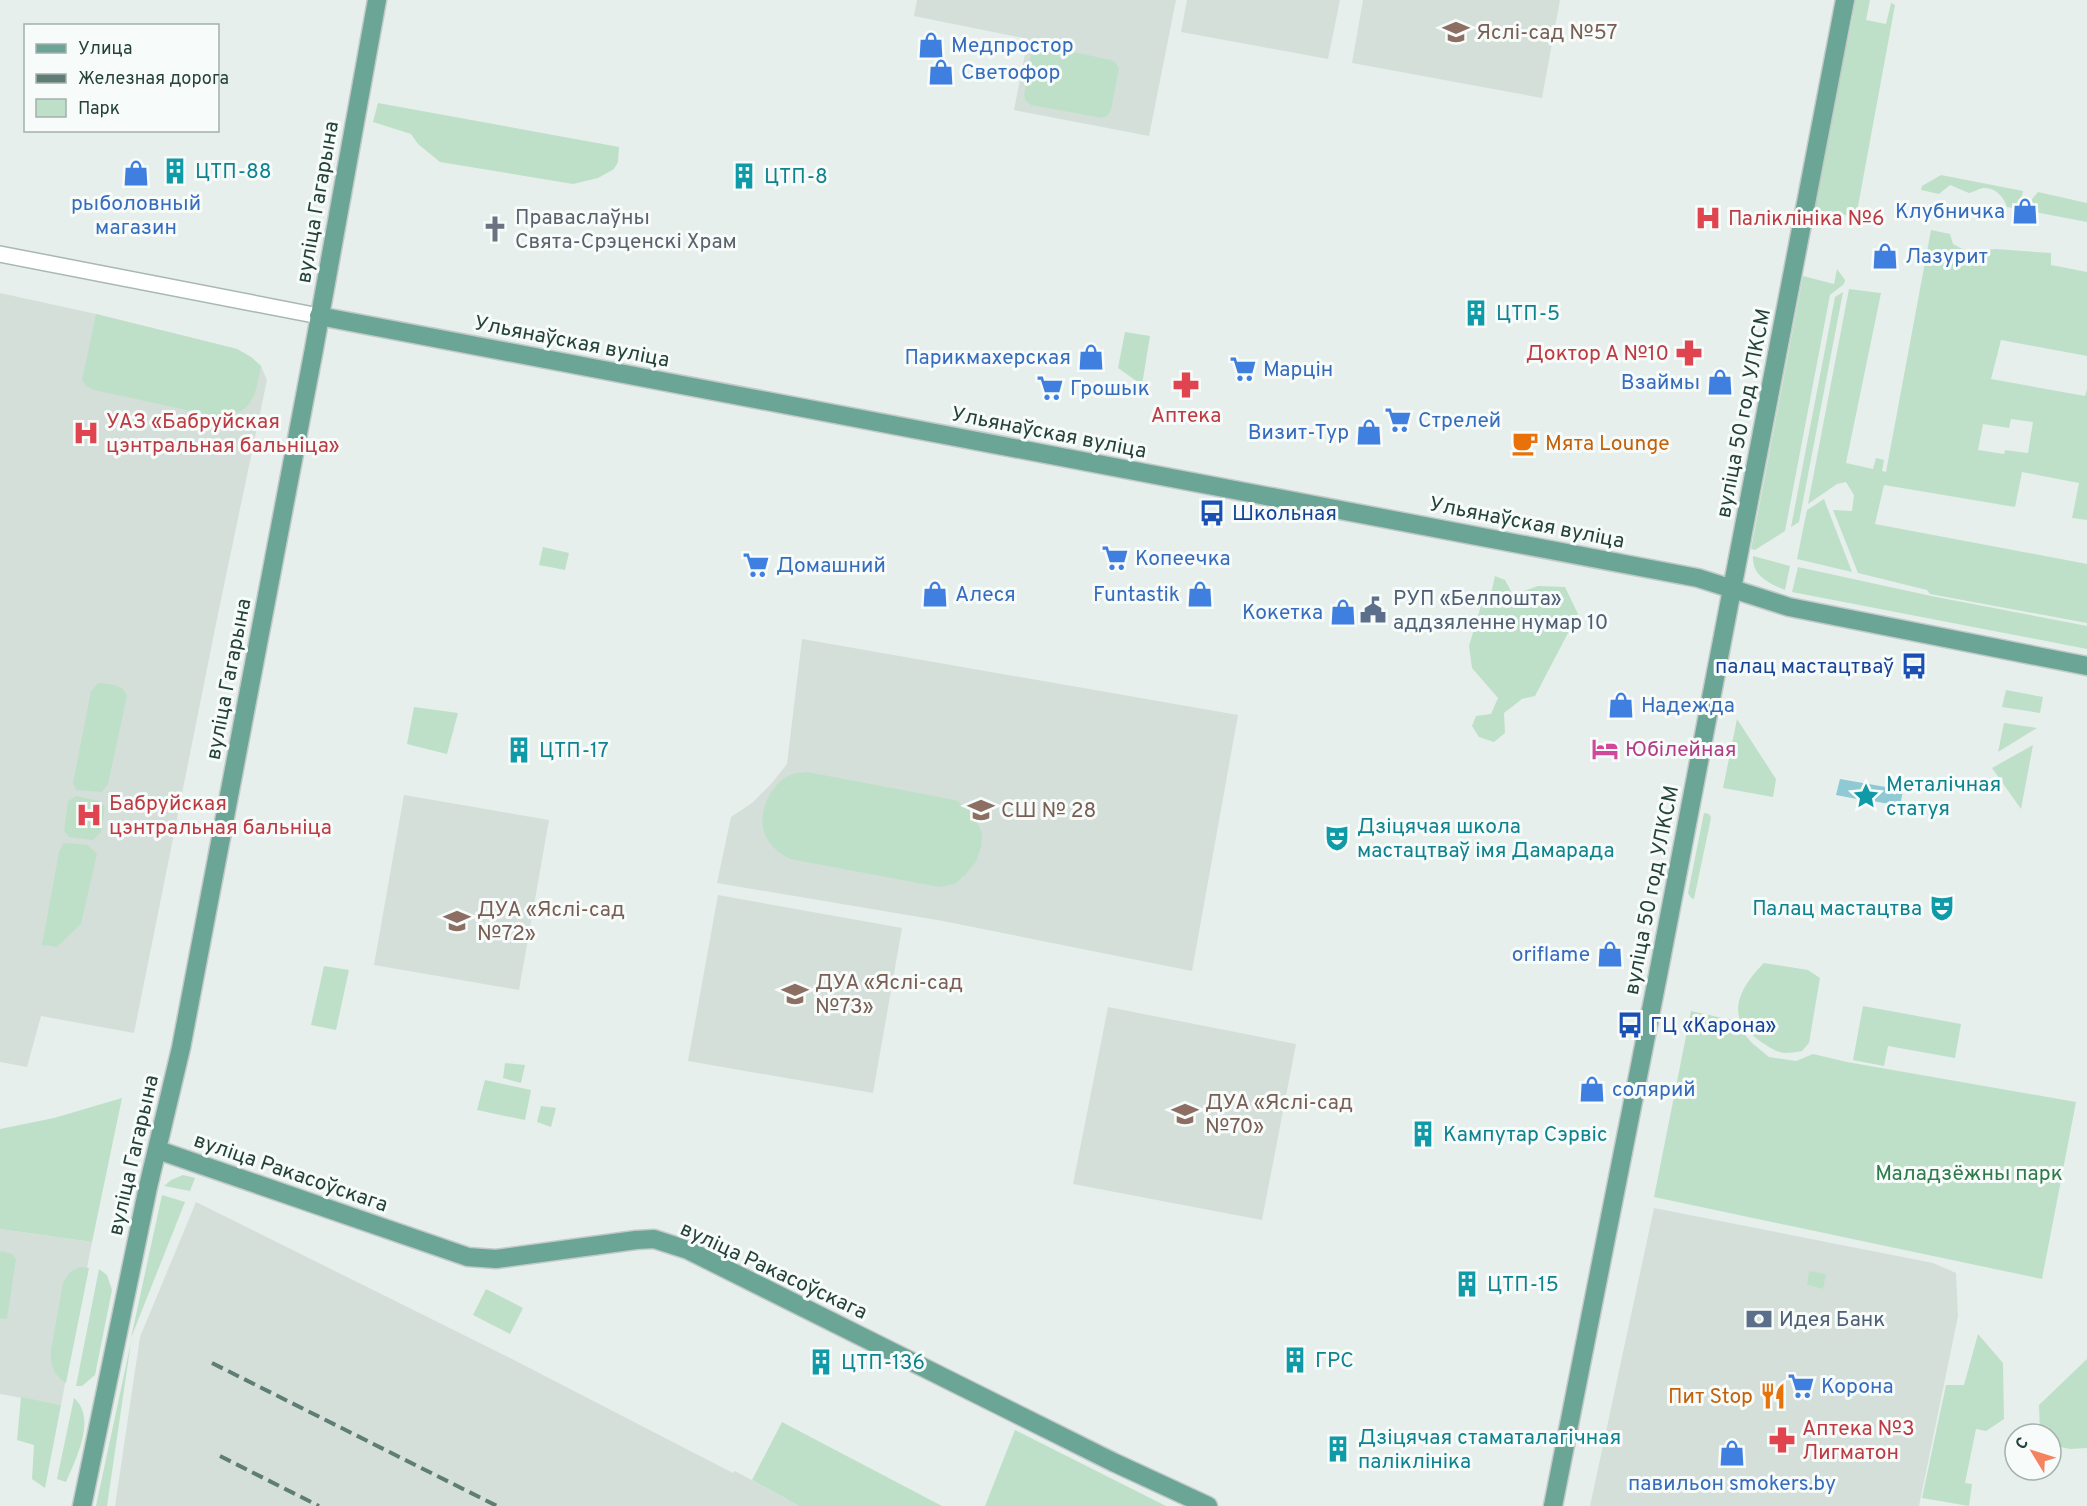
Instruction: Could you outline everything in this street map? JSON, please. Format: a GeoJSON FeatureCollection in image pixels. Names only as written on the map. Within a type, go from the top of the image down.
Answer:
{"type":"FeatureCollection","features":[{"type":"Feature","properties":{"kind":"main road","name":"вуліца Гагарына"},"geometry":{"type":"LineString","coordinates":[[82,1506],[183,1036],[320,316],[377,0]]}},
{"type":"Feature","properties":{"kind":"main road","name":"вуліца 50 год УЛКСМ"},"geometry":{"type":"LineString","coordinates":[[1553,1506],[1845,0]]}},
{"type":"Feature","properties":{"kind":"main road","name":"Ульянаўская вуліца"},"geometry":{"type":"LineString","coordinates":[[320,316],[1686,575],[1789,607],[2087,666]]}},
{"type":"Feature","properties":{"kind":"main road","name":"вуліца Ракасоўскага"},"geometry":{"type":"LineString","coordinates":[[158,1150],[468,1257],[495,1259],[654,1239],[688,1250],[1113,1462],[1208,1506]]}},
{"type":"Feature","properties":{"kind":"street","name":"Ульянаўская вуліца"},"geometry":{"type":"LineString","coordinates":[[0,254],[320,316]]}},
{"type":"Feature","properties":{"kind":"shaded area"},"geometry":{"type":"Polygon","coordinates":[[[917,0],[1176,0],[1149,136],[1014,110],[1028,39],[914,16],[917,0]]]}},
{"type":"Feature","properties":{"kind":"shaded area"},"geometry":{"type":"Polygon","coordinates":[[[1187,0],[1340,0],[1328,59],[1181,32],[1187,0]]]}},
{"type":"Feature","properties":{"kind":"shaded area","name":"Яслі-сад №57"},"geometry":{"type":"Polygon","coordinates":[[[1363,0],[1560,0],[1542,98],[1352,63],[1363,0]]]}},
{"type":"Feature","properties":{"kind":"shaded area","name":"Бабруйская цэнтральная бальніца"},"geometry":{"type":"Polygon","coordinates":[[[0,293],[237,349],[261,366],[267,380],[134,1033],[41,1016],[27,1067],[0,1062],[0,293]]]}},
{"type":"Feature","properties":{"kind":"shaded area","name":"СШ № 28"},"geometry":{"type":"Polygon","coordinates":[[[802,639],[1238,715],[1192,971],[943,921],[717,883],[731,817],[752,803],[787,764],[802,639]]]}},
{"type":"Feature","properties":{"kind":"shaded area","name":"ДУА «Яслі-сад №72»"},"geometry":{"type":"Polygon","coordinates":[[[404,795],[549,820],[519,990],[374,965],[404,795]]]}},
{"type":"Feature","properties":{"kind":"shaded area","name":"ДУА «Яслі-сад №73»"},"geometry":{"type":"Polygon","coordinates":[[[718,895],[902,928],[873,1093],[688,1061],[718,895]]]}},
{"type":"Feature","properties":{"kind":"shaded area","name":"ДУА «Яслі-сад №70»"},"geometry":{"type":"Polygon","coordinates":[[[1108,1007],[1296,1044],[1262,1220],[1073,1184],[1108,1007]]]}},
{"type":"Feature","properties":{"kind":"shaded area"},"geometry":{"type":"Polygon","coordinates":[[[196,1202],[510,1358],[733,1473],[735,1471],[799,1506],[115,1506],[140,1337],[196,1202]]]}},
{"type":"Feature","properties":{"kind":"shaded area"},"geometry":{"type":"Polygon","coordinates":[[[1654,1208],[1933,1263],[1956,1273],[1958,1316],[1919,1506],[1590,1506],[1654,1208]]]}},
{"type":"Feature","properties":{"kind":"shaded area"},"geometry":{"type":"Polygon","coordinates":[[[0,1229],[92,1242],[61,1405],[0,1394],[0,1229]]]}},
{"type":"Feature","properties":{"kind":"green space"},"geometry":{"type":"Polygon","coordinates":[[[1845,0],[1870,0],[1866,20],[1886,24],[1891,3],[1895,5],[1856,217],[1805,208],[1835,52],[1847,45],[1853,15],[1845,4],[1845,0]]]}},
{"type":"Feature","properties":{"kind":"green space"},"geometry":{"type":"Polygon","coordinates":[[[1040,45],[1116,63],[1119,69],[1111,110],[1107,116],[1102,118],[1031,105],[1026,101],[1024,96],[1031,53],[1040,45]]]}},
{"type":"Feature","properties":{"kind":"green space"},"geometry":{"type":"Polygon","coordinates":[[[378,103],[619,147],[618,162],[614,169],[598,178],[573,184],[440,162],[418,144],[411,134],[373,122],[378,103]]]}},
{"type":"Feature","properties":{"kind":"green space"},"geometry":{"type":"Polygon","coordinates":[[[1941,175],[2023,191],[2019,209],[2007,207],[1998,193],[1988,188],[1969,193],[1950,185],[1939,194],[1921,190],[1922,186],[1941,175]]]}},
{"type":"Feature","properties":{"kind":"green space"},"geometry":{"type":"Polygon","coordinates":[[[2038,192],[2087,203],[2087,222],[2029,211],[2032,199],[2038,192]]]}},
{"type":"Feature","properties":{"kind":"green space"},"geometry":{"type":"Polygon","coordinates":[[[1931,230],[1950,234],[1953,244],[1968,252],[1995,249],[2051,253],[2051,265],[2087,272],[2087,356],[2001,340],[1991,379],[2085,396],[2087,389],[2087,520],[2072,518],[2079,483],[2022,472],[2015,507],[1884,485],[1875,524],[2087,564],[2087,623],[1930,594],[1927,590],[1858,573],[1833,510],[1852,511],[1854,495],[1846,482],[1837,484],[1808,504],[1849,289],[1881,293],[1846,463],[1873,469],[1876,458],[1884,460],[1882,471],[1886,472],[1931,230]],[[2011,419],[2009,428],[1983,424],[1978,450],[2004,454],[2005,450],[2028,453],[2033,422],[2011,419]]]}},
{"type":"Feature","properties":{"kind":"green space"},"geometry":{"type":"Polygon","coordinates":[[[1837,269],[1845,280],[1844,284],[1830,295],[1785,531],[1755,550],[1751,549],[1803,276],[1834,284],[1837,269]]]}},
{"type":"Feature","properties":{"kind":"green space"},"geometry":{"type":"Polygon","coordinates":[[[1843,292],[1799,522],[1791,527],[1835,297],[1843,292]]]}},
{"type":"Feature","properties":{"kind":"green space"},"geometry":{"type":"Polygon","coordinates":[[[96,314],[237,349],[261,366],[251,402],[239,412],[219,417],[94,390],[86,386],[82,380],[96,314]]]}},
{"type":"Feature","properties":{"kind":"green space"},"geometry":{"type":"Polygon","coordinates":[[[1125,332],[1150,336],[1142,385],[1118,368],[1125,332]]]}},
{"type":"Feature","properties":{"kind":"green space"},"geometry":{"type":"Polygon","coordinates":[[[1824,499],[1852,572],[1797,559],[1807,510],[1824,499]]]}},
{"type":"Feature","properties":{"kind":"green space"},"geometry":{"type":"Polygon","coordinates":[[[543,547],[569,553],[565,570],[539,565],[543,547]]]}},
{"type":"Feature","properties":{"kind":"green space"},"geometry":{"type":"Polygon","coordinates":[[[1753,556],[1790,566],[1785,590],[1758,574],[1753,563],[1753,556]]]}},
{"type":"Feature","properties":{"kind":"green space"},"geometry":{"type":"Polygon","coordinates":[[[1798,567],[1931,596],[2087,626],[2087,649],[1792,592],[1798,567]]]}},
{"type":"Feature","properties":{"kind":"green space"},"geometry":{"type":"Polygon","coordinates":[[[1495,576],[1505,580],[1513,595],[1538,586],[1565,587],[1578,614],[1535,696],[1522,699],[1504,713],[1505,733],[1494,742],[1479,737],[1472,726],[1476,716],[1491,714],[1498,698],[1472,668],[1469,646],[1482,602],[1491,594],[1495,576]]]}},
{"type":"Feature","properties":{"kind":"green space"},"geometry":{"type":"Polygon","coordinates":[[[98,683],[119,687],[127,696],[108,784],[102,792],[76,790],[73,783],[91,691],[98,683]]]}},
{"type":"Feature","properties":{"kind":"green space"},"geometry":{"type":"Polygon","coordinates":[[[2006,690],[2043,697],[2040,713],[2002,707],[2006,690]]]}},
{"type":"Feature","properties":{"kind":"green space"},"geometry":{"type":"Polygon","coordinates":[[[414,707],[458,713],[447,754],[407,744],[414,707]]]}},
{"type":"Feature","properties":{"kind":"green space"},"geometry":{"type":"Polygon","coordinates":[[[1737,719],[1776,779],[1773,797],[1723,788],[1737,719]]]}},
{"type":"Feature","properties":{"kind":"green space"},"geometry":{"type":"Polygon","coordinates":[[[2004,723],[2037,728],[1998,752],[2004,723]]]}},
{"type":"Feature","properties":{"kind":"green space"},"geometry":{"type":"Polygon","coordinates":[[[2033,745],[2021,809],[1992,768],[2033,745]]]}},
{"type":"Feature","properties":{"kind":"green space"},"geometry":{"type":"Polygon","coordinates":[[[807,772],[955,800],[969,808],[982,833],[981,847],[976,862],[955,884],[939,887],[790,859],[777,851],[767,838],[763,828],[763,812],[769,796],[779,782],[795,773],[807,772]]]}},
{"type":"Feature","properties":{"kind":"green space"},"geometry":{"type":"Polygon","coordinates":[[[76,796],[100,801],[105,807],[101,832],[93,840],[69,837],[64,831],[68,801],[76,796]]]}},
{"type":"Feature","properties":{"kind":"green space"},"geometry":{"type":"Polygon","coordinates":[[[1704,813],[1709,814],[1711,818],[1694,899],[1688,893],[1704,813]]]}},
{"type":"Feature","properties":{"kind":"green space"},"geometry":{"type":"Polygon","coordinates":[[[63,844],[88,845],[97,854],[81,924],[57,947],[42,945],[59,852],[63,844]]]}},
{"type":"Feature","properties":{"kind":"green space"},"geometry":{"type":"Polygon","coordinates":[[[1764,963],[1808,970],[1820,978],[1809,1043],[1802,1051],[1784,1053],[1773,1049],[1753,1035],[1740,1020],[1739,1004],[1744,988],[1764,963]]]}},
{"type":"Feature","properties":{"kind":"green space"},"geometry":{"type":"Polygon","coordinates":[[[324,966],[349,970],[336,1030],[311,1025],[324,966]]]}},
{"type":"Feature","properties":{"kind":"green space"},"geometry":{"type":"Polygon","coordinates":[[[1863,1006],[1961,1024],[1955,1058],[1888,1046],[1884,1066],[1853,1060],[1863,1006]]]}},
{"type":"Feature","properties":{"kind":"green space","name":"Маладзёжны парк"},"geometry":{"type":"Polygon","coordinates":[[[1691,1011],[1732,1020],[1752,1043],[1769,1057],[1796,1061],[1813,1054],[2076,1102],[2042,1279],[1654,1197],[1691,1011]]]}},
{"type":"Feature","properties":{"kind":"green space"},"geometry":{"type":"Polygon","coordinates":[[[505,1063],[525,1065],[521,1083],[503,1078],[505,1063]]]}},
{"type":"Feature","properties":{"kind":"green space"},"geometry":{"type":"Polygon","coordinates":[[[485,1080],[531,1090],[525,1120],[477,1110],[485,1080]]]}},
{"type":"Feature","properties":{"kind":"green space"},"geometry":{"type":"Polygon","coordinates":[[[122,1098],[92,1242],[0,1229],[0,1129],[54,1118],[122,1098]]]}},
{"type":"Feature","properties":{"kind":"green space"},"geometry":{"type":"Polygon","coordinates":[[[541,1106],[556,1108],[551,1127],[537,1122],[541,1106]]]}},
{"type":"Feature","properties":{"kind":"green space"},"geometry":{"type":"Polygon","coordinates":[[[183,1175],[195,1178],[190,1191],[164,1186],[171,1180],[183,1175]]]}},
{"type":"Feature","properties":{"kind":"green space"},"geometry":{"type":"Polygon","coordinates":[[[162,1195],[185,1202],[131,1338],[162,1195]]]}},
{"type":"Feature","properties":{"kind":"green space"},"geometry":{"type":"Polygon","coordinates":[[[0,1252],[12,1254],[16,1259],[7,1319],[0,1318],[0,1252]]]}},
{"type":"Feature","properties":{"kind":"green space"},"geometry":{"type":"Polygon","coordinates":[[[80,1267],[89,1268],[66,1383],[53,1369],[51,1350],[63,1283],[70,1272],[80,1267]]]}},
{"type":"Feature","properties":{"kind":"green space"},"geometry":{"type":"Polygon","coordinates":[[[99,1269],[107,1275],[112,1290],[95,1375],[82,1386],[76,1386],[99,1269]]]}},
{"type":"Feature","properties":{"kind":"green space"},"geometry":{"type":"Polygon","coordinates":[[[1809,1271],[1826,1274],[1823,1289],[1807,1285],[1809,1271]]]}},
{"type":"Feature","properties":{"kind":"green space"},"geometry":{"type":"Polygon","coordinates":[[[486,1289],[523,1308],[510,1334],[473,1315],[486,1289]]]}},
{"type":"Feature","properties":{"kind":"green space"},"geometry":{"type":"Polygon","coordinates":[[[1978,1334],[2003,1363],[2004,1419],[1986,1431],[1976,1429],[1965,1483],[1972,1484],[1969,1506],[1922,1498],[1946,1385],[1964,1385],[1978,1334]]]}},
{"type":"Feature","properties":{"kind":"green space"},"geometry":{"type":"Polygon","coordinates":[[[131,1342],[107,1506],[96,1506],[131,1342]]]}},
{"type":"Feature","properties":{"kind":"green space"},"geometry":{"type":"Polygon","coordinates":[[[2087,1359],[2087,1448],[2063,1448],[2063,1422],[2040,1422],[2039,1405],[2087,1359]]]}},
{"type":"Feature","properties":{"kind":"green space"},"geometry":{"type":"Polygon","coordinates":[[[21,1397],[61,1405],[45,1488],[32,1479],[34,1445],[17,1440],[21,1397]]]}},
{"type":"Feature","properties":{"kind":"green space"},"geometry":{"type":"Polygon","coordinates":[[[74,1398],[81,1406],[84,1427],[79,1450],[66,1482],[57,1479],[74,1398]]]}},
{"type":"Feature","properties":{"kind":"green space"},"geometry":{"type":"Polygon","coordinates":[[[782,1422],[942,1506],[799,1506],[752,1480],[782,1422]]]}},
{"type":"Feature","properties":{"kind":"green space"},"geometry":{"type":"Polygon","coordinates":[[[1015,1430],[1166,1506],[985,1506],[1015,1430]]]}},
{"type":"Feature","properties":{"kind":"water"},"geometry":{"type":"Polygon","coordinates":[[[1840,779],[1903,790],[1900,806],[1873,801],[1874,794],[1859,791],[1857,799],[1836,795],[1840,779]]]}},
{"type":"Feature","properties":{"kind":"railway"},"geometry":{"type":"LineString","coordinates":[[212,1363],[497,1506]]}},
{"type":"Feature","properties":{"kind":"railway"},"geometry":{"type":"LineString","coordinates":[[220,1456],[319,1506]]}},
{"type":"Feature","properties":{"kind":"place","name":"Яслі-сад №57"},"geometry":{"type":"Point","coordinates":[1456,32]}},
{"type":"Feature","properties":{"kind":"place","name":"Медпростор"},"geometry":{"type":"Point","coordinates":[931,45]}},
{"type":"Feature","properties":{"kind":"place","name":"Светофор"},"geometry":{"type":"Point","coordinates":[941,72]}},
{"type":"Feature","properties":{"kind":"place","name":"ЦТП-88"},"geometry":{"type":"Point","coordinates":[175,171]}},
{"type":"Feature","properties":{"kind":"place","name":"рыболовный магазин"},"geometry":{"type":"Point","coordinates":[136,173]}},
{"type":"Feature","properties":{"kind":"place","name":"ЦТП-8"},"geometry":{"type":"Point","coordinates":[744,176]}},
{"type":"Feature","properties":{"kind":"place","name":"Клубничка"},"geometry":{"type":"Point","coordinates":[2025,211]}},
{"type":"Feature","properties":{"kind":"place","name":"Паліклініка №6"},"geometry":{"type":"Point","coordinates":[1708,218]}},
{"type":"Feature","properties":{"kind":"place","name":"Праваслаўны Свята-Срэценскі Храм"},"geometry":{"type":"Point","coordinates":[495,229]}},
{"type":"Feature","properties":{"kind":"place","name":"Лазурит"},"geometry":{"type":"Point","coordinates":[1885,256]}},
{"type":"Feature","properties":{"kind":"place","name":"ЦТП-5"},"geometry":{"type":"Point","coordinates":[1476,313]}},
{"type":"Feature","properties":{"kind":"place","name":"Доктор А №10"},"geometry":{"type":"Point","coordinates":[1689,353]}},
{"type":"Feature","properties":{"kind":"place","name":"Парикмахерская"},"geometry":{"type":"Point","coordinates":[1091,357]}},
{"type":"Feature","properties":{"kind":"place","name":"Марцін"},"geometry":{"type":"Point","coordinates":[1243,369]}},
{"type":"Feature","properties":{"kind":"place","name":"Взаймы"},"geometry":{"type":"Point","coordinates":[1720,382]}},
{"type":"Feature","properties":{"kind":"place","name":"Аптека"},"geometry":{"type":"Point","coordinates":[1186,385]}},
{"type":"Feature","properties":{"kind":"place","name":"Грошык"},"geometry":{"type":"Point","coordinates":[1050,388]}},
{"type":"Feature","properties":{"kind":"place","name":"Стрелей"},"geometry":{"type":"Point","coordinates":[1398,420]}},
{"type":"Feature","properties":{"kind":"place","name":"Визит-Тур"},"geometry":{"type":"Point","coordinates":[1369,432]}},
{"type":"Feature","properties":{"kind":"place","name":"УАЗ «Бабруйская цэнтральная бальніца»"},"geometry":{"type":"Point","coordinates":[86,433]}},
{"type":"Feature","properties":{"kind":"place","name":"Мята Lounge"},"geometry":{"type":"Point","coordinates":[1525,443]}},
{"type":"Feature","properties":{"kind":"place","name":"Школьная"},"geometry":{"type":"Point","coordinates":[1212,513]}},
{"type":"Feature","properties":{"kind":"place","name":"Копеечка"},"geometry":{"type":"Point","coordinates":[1115,558]}},
{"type":"Feature","properties":{"kind":"place","name":"Домашний"},"geometry":{"type":"Point","coordinates":[756,565]}},
{"type":"Feature","properties":{"kind":"place","name":"Алеся"},"geometry":{"type":"Point","coordinates":[935,594]}},
{"type":"Feature","properties":{"kind":"place","name":"Funtastik"},"geometry":{"type":"Point","coordinates":[1200,594]}},
{"type":"Feature","properties":{"kind":"place","name":"РУП «Белпошта» аддзяленне нумар 10"},"geometry":{"type":"Point","coordinates":[1373,610]}},
{"type":"Feature","properties":{"kind":"place","name":"Кокетка"},"geometry":{"type":"Point","coordinates":[1343,612]}},
{"type":"Feature","properties":{"kind":"place","name":"палац мастацтваў"},"geometry":{"type":"Point","coordinates":[1914,666]}},
{"type":"Feature","properties":{"kind":"place","name":"Надежда"},"geometry":{"type":"Point","coordinates":[1621,705]}},
{"type":"Feature","properties":{"kind":"place","name":"Юбілейная"},"geometry":{"type":"Point","coordinates":[1605,749]}},
{"type":"Feature","properties":{"kind":"place","name":"ЦТП-17"},"geometry":{"type":"Point","coordinates":[519,750]}},
{"type":"Feature","properties":{"kind":"place","name":"Металічная статуя"},"geometry":{"type":"Point","coordinates":[1866,796]}},
{"type":"Feature","properties":{"kind":"place","name":"СШ № 28"},"geometry":{"type":"Point","coordinates":[981,810]}},
{"type":"Feature","properties":{"kind":"place","name":"Бабруйская цэнтральная бальніца"},"geometry":{"type":"Point","coordinates":[89,815]}},
{"type":"Feature","properties":{"kind":"place","name":"Дзіцячая школа мастацтваў імя Дамарада"},"geometry":{"type":"Point","coordinates":[1337,838]}},
{"type":"Feature","properties":{"kind":"place","name":"Палац мастацтва"},"geometry":{"type":"Point","coordinates":[1942,908]}},
{"type":"Feature","properties":{"kind":"place","name":"ДУА «Яслі-сад №72»"},"geometry":{"type":"Point","coordinates":[457,921]}},
{"type":"Feature","properties":{"kind":"place","name":"oriflame"},"geometry":{"type":"Point","coordinates":[1610,954]}},
{"type":"Feature","properties":{"kind":"place","name":"ДУА «Яслі-сад №73»"},"geometry":{"type":"Point","coordinates":[795,994]}},
{"type":"Feature","properties":{"kind":"place","name":"ГЦ «Карона»"},"geometry":{"type":"Point","coordinates":[1630,1025]}},
{"type":"Feature","properties":{"kind":"place","name":"солярий"},"geometry":{"type":"Point","coordinates":[1592,1089]}},
{"type":"Feature","properties":{"kind":"place","name":"ДУА «Яслі-сад №70»"},"geometry":{"type":"Point","coordinates":[1185,1114]}},
{"type":"Feature","properties":{"kind":"place","name":"Кампутар Сэрвіс"},"geometry":{"type":"Point","coordinates":[1423,1134]}},
{"type":"Feature","properties":{"kind":"place","name":"ЦТП-15"},"geometry":{"type":"Point","coordinates":[1467,1284]}},
{"type":"Feature","properties":{"kind":"place","name":"Идея Банк"},"geometry":{"type":"Point","coordinates":[1759,1319]}},
{"type":"Feature","properties":{"kind":"place","name":"ГРС"},"geometry":{"type":"Point","coordinates":[1295,1360]}},
{"type":"Feature","properties":{"kind":"place","name":"ЦТП-136"},"geometry":{"type":"Point","coordinates":[821,1362]}},
{"type":"Feature","properties":{"kind":"place","name":"Корона"},"geometry":{"type":"Point","coordinates":[1801,1386]}},
{"type":"Feature","properties":{"kind":"place","name":"Пит Stop"},"geometry":{"type":"Point","coordinates":[1773,1396]}},
{"type":"Feature","properties":{"kind":"place","name":"Аптека №3 Лигматон"},"geometry":{"type":"Point","coordinates":[1782,1440]}},
{"type":"Feature","properties":{"kind":"place","name":"Дзіцячая стаматалагічная паліклініка"},"geometry":{"type":"Point","coordinates":[1338,1449]}},
{"type":"Feature","properties":{"kind":"place","name":"павильон smokers.by"},"geometry":{"type":"Point","coordinates":[1732,1453]}}]}
